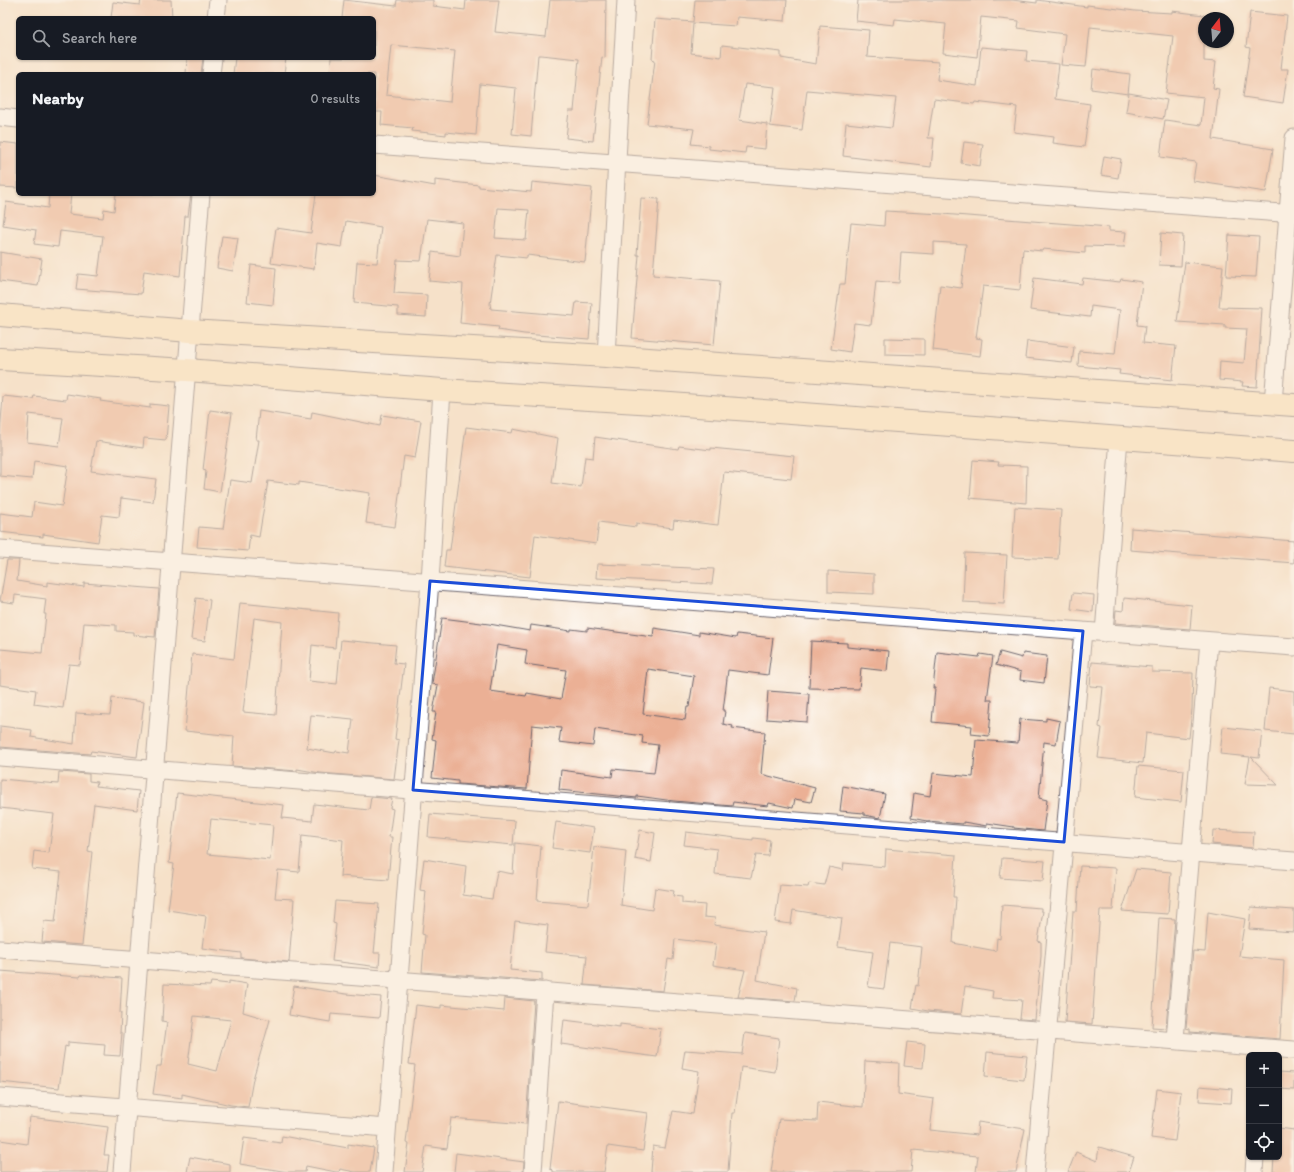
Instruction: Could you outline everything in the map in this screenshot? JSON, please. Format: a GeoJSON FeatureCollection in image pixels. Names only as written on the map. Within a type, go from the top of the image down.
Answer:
{"type":"FeatureCollection","features":[{"type":"Feature","properties":{"kind":"main road"},"geometry":{"type":"LineString","coordinates":[[0,315],[190,331],[606,356],[1294,405]]}},
{"type":"Feature","properties":{"kind":"main road"},"geometry":{"type":"LineString","coordinates":[[0,358],[187,370],[442,390],[671,404],[1294,450]]}},
{"type":"Feature","properties":{"kind":"street"},"geometry":{"type":"LineString","coordinates":[[216,16],[218,0]]}},
{"type":"Feature","properties":{"kind":"street"},"geometry":{"type":"LineString","coordinates":[[606,356],[618,164],[626,0]]}},
{"type":"Feature","properties":{"kind":"street"},"geometry":{"type":"LineString","coordinates":[[211,72],[213,60]]}},
{"type":"Feature","properties":{"kind":"street"},"geometry":{"type":"LineString","coordinates":[[0,117],[16,119]]}},
{"type":"Feature","properties":{"kind":"street"},"geometry":{"type":"LineString","coordinates":[[1273,403],[1291,214],[1294,138]]}},
{"type":"Feature","properties":{"kind":"street"},"geometry":{"type":"LineString","coordinates":[[376,146],[1291,214]]}},
{"type":"Feature","properties":{"kind":"street"},"geometry":{"type":"LineString","coordinates":[[122,1172],[201,196]]}},
{"type":"Feature","properties":{"kind":"street"},"geometry":{"type":"LineString","coordinates":[[384,1172],[430,581],[442,390]]}},
{"type":"Feature","properties":{"kind":"street"},"geometry":{"type":"LineString","coordinates":[[1104,633],[1119,438]]}},
{"type":"Feature","properties":{"kind":"street"},"geometry":{"type":"LineString","coordinates":[[0,549],[1294,647]]}},
{"type":"Feature","properties":{"kind":"street"},"geometry":{"type":"LineString","coordinates":[[1035,1172],[1083,631]]}},
{"type":"Feature","properties":{"kind":"street"},"geometry":{"type":"LineString","coordinates":[[1175,1039],[1208,641]]}},
{"type":"Feature","properties":{"kind":"street"},"geometry":{"type":"LineString","coordinates":[[0,757],[1294,861]]}},
{"type":"Feature","properties":{"kind":"street"},"geometry":{"type":"LineString","coordinates":[[0,949],[1175,1039],[1263,1051],[1294,1050]]}},
{"type":"Feature","properties":{"kind":"street"},"geometry":{"type":"LineString","coordinates":[[533,1172],[544,991]]}},
{"type":"Feature","properties":{"kind":"street"},"geometry":{"type":"LineString","coordinates":[[0,1097],[387,1128]]}},
{"type":"Feature","properties":{"kind":"street"},"geometry":{"type":"LineString","coordinates":[[1254,1172],[1255,1160]]}},
{"type":"Feature","properties":{"kind":"highlighted area"},"geometry":{"type":"Polygon","coordinates":[[[430,581],[1083,631],[1064,842],[413,790],[430,581]]]}},
{"type":"Feature","properties":{"kind":"building"},"geometry":{"type":"Polygon","coordinates":[[[141,0],[171,0],[172,16],[111,16],[113,2],[140,5],[141,0]]]}},
{"type":"Feature","properties":{"kind":"building"},"geometry":{"type":"Polygon","coordinates":[[[344,0],[396,6],[397,0],[433,0],[433,6],[465,10],[466,0],[499,0],[495,32],[546,37],[550,0],[606,0],[605,58],[602,57],[593,141],[566,138],[569,111],[574,111],[579,59],[538,55],[531,136],[512,134],[516,88],[480,84],[476,135],[446,132],[446,135],[412,131],[413,128],[381,125],[382,112],[376,112],[376,72],[330,72],[331,60],[376,60],[376,16],[342,16],[344,0]],[[391,45],[386,95],[450,102],[455,51],[391,45]]]}},
{"type":"Feature","properties":{"kind":"building"},"geometry":{"type":"Polygon","coordinates":[[[695,0],[787,0],[785,21],[737,17],[736,26],[693,23],[691,53],[721,57],[722,45],[781,52],[781,58],[816,64],[820,26],[869,30],[867,57],[939,62],[937,80],[977,86],[981,47],[1027,51],[1026,61],[1059,64],[1055,99],[1090,104],[1084,147],[1053,143],[1054,137],[1014,132],[1017,107],[934,99],[928,138],[934,138],[931,167],[843,156],[846,123],[892,128],[896,98],[807,90],[802,130],[770,126],[775,87],[745,84],[739,120],[767,124],[765,149],[746,147],[745,153],[709,149],[709,146],[691,144],[694,129],[647,124],[655,60],[652,59],[655,19],[693,22],[695,0]]]}},
{"type":"Feature","properties":{"kind":"building"},"geometry":{"type":"Polygon","coordinates":[[[858,0],[1012,0],[1037,3],[1037,0],[1087,7],[1087,5],[1135,11],[1172,13],[1172,11],[1198,14],[1198,48],[1204,48],[1204,61],[1216,62],[1213,88],[1219,89],[1213,139],[1273,149],[1266,192],[1193,181],[1196,162],[1160,157],[1165,120],[1201,125],[1204,97],[1166,93],[1173,36],[1090,27],[1086,67],[1061,65],[1065,34],[1018,28],[1019,21],[981,17],[977,57],[943,53],[946,24],[895,19],[894,25],[856,21],[858,0]]]}},
{"type":"Feature","properties":{"kind":"building"},"geometry":{"type":"Polygon","coordinates":[[[1250,12],[1287,16],[1281,69],[1288,69],[1283,103],[1243,97],[1250,48],[1246,47],[1250,12]]]}},
{"type":"Feature","properties":{"kind":"building"},"geometry":{"type":"Polygon","coordinates":[[[187,60],[203,60],[201,72],[186,72],[187,60]]]}},
{"type":"Feature","properties":{"kind":"building"},"geometry":{"type":"Polygon","coordinates":[[[235,60],[286,60],[284,72],[233,72],[235,60]]]}},
{"type":"Feature","properties":{"kind":"building"},"geometry":{"type":"Polygon","coordinates":[[[1093,69],[1130,74],[1128,94],[1091,89],[1093,69]]]}},
{"type":"Feature","properties":{"kind":"building"},"geometry":{"type":"Polygon","coordinates":[[[1129,93],[1167,100],[1163,119],[1126,112],[1129,93]]]}},
{"type":"Feature","properties":{"kind":"building"},"geometry":{"type":"Polygon","coordinates":[[[0,142],[16,144],[16,188],[0,187],[0,142]]]}},
{"type":"Feature","properties":{"kind":"building"},"geometry":{"type":"Polygon","coordinates":[[[964,142],[983,144],[980,166],[961,163],[964,142]]]}},
{"type":"Feature","properties":{"kind":"building"},"geometry":{"type":"Polygon","coordinates":[[[1104,156],[1121,159],[1118,178],[1101,175],[1104,156]]]}},
{"type":"Feature","properties":{"kind":"building"},"geometry":{"type":"Polygon","coordinates":[[[376,175],[435,186],[435,180],[479,185],[479,187],[531,192],[532,182],[592,188],[585,262],[527,255],[527,258],[497,255],[490,304],[491,309],[574,316],[576,302],[592,303],[589,339],[524,334],[498,330],[499,327],[460,323],[463,284],[429,281],[432,252],[460,256],[463,223],[427,219],[421,261],[397,260],[394,293],[427,295],[426,317],[398,315],[398,307],[354,303],[357,262],[377,263],[381,227],[346,221],[342,247],[317,243],[314,269],[271,263],[276,228],[311,233],[316,196],[376,196],[376,175]],[[498,208],[495,238],[526,240],[529,210],[498,208]]]}},
{"type":"Feature","properties":{"kind":"building"},"geometry":{"type":"Polygon","coordinates":[[[49,196],[71,196],[69,214],[103,218],[104,209],[114,211],[116,196],[191,196],[188,216],[185,216],[180,276],[144,271],[141,294],[76,289],[78,274],[98,276],[103,236],[60,231],[58,247],[34,244],[36,230],[3,225],[6,202],[48,208],[49,196]]]}},
{"type":"Feature","properties":{"kind":"building"},"geometry":{"type":"Polygon","coordinates":[[[641,198],[659,199],[653,275],[720,281],[714,345],[632,338],[639,255],[637,255],[641,198]]]}},
{"type":"Feature","properties":{"kind":"building"},"geometry":{"type":"Polygon","coordinates":[[[885,211],[1109,227],[1109,231],[1126,232],[1124,247],[1085,246],[1085,253],[1043,249],[1042,251],[1023,249],[1020,290],[983,286],[976,338],[982,339],[980,356],[933,350],[940,285],[961,288],[966,244],[934,242],[934,254],[901,252],[899,283],[876,281],[871,325],[854,323],[850,352],[831,349],[840,284],[845,284],[851,223],[884,226],[885,211]]]}},
{"type":"Feature","properties":{"kind":"building"},"geometry":{"type":"Polygon","coordinates":[[[1161,233],[1183,235],[1181,266],[1159,265],[1161,233]]]}},
{"type":"Feature","properties":{"kind":"building"},"geometry":{"type":"Polygon","coordinates":[[[1229,235],[1259,237],[1256,277],[1226,276],[1229,235]]]}},
{"type":"Feature","properties":{"kind":"building"},"geometry":{"type":"Polygon","coordinates":[[[222,236],[238,238],[233,271],[217,268],[222,236]]]}},
{"type":"Feature","properties":{"kind":"building"},"geometry":{"type":"Polygon","coordinates":[[[0,252],[42,259],[38,286],[0,281],[0,252]]]}},
{"type":"Feature","properties":{"kind":"building"},"geometry":{"type":"Polygon","coordinates":[[[1185,262],[1223,266],[1219,307],[1262,308],[1257,387],[1242,386],[1243,382],[1219,380],[1220,361],[1244,363],[1247,329],[1225,328],[1225,325],[1177,322],[1185,262]]]}},
{"type":"Feature","properties":{"kind":"building"},"geometry":{"type":"Polygon","coordinates":[[[251,265],[276,268],[273,305],[247,302],[251,265]]]}},
{"type":"Feature","properties":{"kind":"building"},"geometry":{"type":"Polygon","coordinates":[[[1034,278],[1082,284],[1083,278],[1120,282],[1121,279],[1142,282],[1137,325],[1145,326],[1143,343],[1176,346],[1172,380],[1119,374],[1120,370],[1078,366],[1079,351],[1115,354],[1120,310],[1091,306],[1090,317],[1030,310],[1034,278]]]}},
{"type":"Feature","properties":{"kind":"building"},"geometry":{"type":"Polygon","coordinates":[[[885,338],[924,339],[924,355],[885,354],[885,338]]]}},
{"type":"Feature","properties":{"kind":"building"},"geometry":{"type":"Polygon","coordinates":[[[1027,341],[1074,347],[1072,363],[1025,358],[1027,341]]]}},
{"type":"Feature","properties":{"kind":"building"},"geometry":{"type":"Polygon","coordinates":[[[67,394],[101,399],[100,401],[150,408],[150,404],[169,406],[166,440],[144,438],[143,448],[96,441],[91,471],[156,479],[153,502],[121,498],[119,517],[102,515],[98,542],[43,534],[43,537],[0,532],[0,513],[32,517],[34,502],[62,506],[68,466],[34,461],[32,479],[0,476],[0,434],[3,396],[33,399],[34,396],[66,400],[67,394]],[[29,414],[27,442],[59,446],[63,418],[29,414]]]}},
{"type":"Feature","properties":{"kind":"building"},"geometry":{"type":"Polygon","coordinates":[[[210,410],[232,413],[220,492],[204,489],[206,471],[203,470],[210,410]]]}},
{"type":"Feature","properties":{"kind":"building"},"geometry":{"type":"Polygon","coordinates":[[[259,411],[311,419],[312,412],[380,426],[382,415],[421,421],[415,458],[404,456],[395,527],[366,523],[370,493],[299,482],[299,485],[268,481],[259,537],[250,535],[248,551],[197,547],[199,527],[223,529],[230,480],[252,483],[259,440],[256,440],[259,411]]]}},
{"type":"Feature","properties":{"kind":"building"},"geometry":{"type":"Polygon","coordinates":[[[466,427],[512,433],[513,429],[558,438],[552,483],[581,487],[585,457],[593,458],[595,437],[678,449],[679,446],[711,450],[711,448],[794,456],[791,479],[724,472],[718,525],[674,520],[673,528],[636,523],[636,527],[599,522],[596,544],[535,535],[530,577],[444,567],[446,550],[450,550],[466,427]]]}},
{"type":"Feature","properties":{"kind":"building"},"geometry":{"type":"Polygon","coordinates":[[[973,460],[999,462],[998,465],[1027,466],[1026,503],[970,498],[973,460]]]}},
{"type":"Feature","properties":{"kind":"building"},"geometry":{"type":"Polygon","coordinates":[[[1015,507],[1061,510],[1058,559],[1012,557],[1015,507]]]}},
{"type":"Feature","properties":{"kind":"building"},"geometry":{"type":"Polygon","coordinates":[[[1131,528],[1294,541],[1294,563],[1130,550],[1131,528]]]}},
{"type":"Feature","properties":{"kind":"building"},"geometry":{"type":"Polygon","coordinates":[[[965,553],[1007,555],[1004,604],[963,602],[965,553]]]}},
{"type":"Feature","properties":{"kind":"building"},"geometry":{"type":"Polygon","coordinates":[[[7,560],[19,560],[17,581],[47,586],[47,582],[84,587],[84,583],[159,589],[155,637],[133,635],[133,632],[116,631],[116,625],[84,623],[80,665],[69,664],[63,708],[34,704],[36,690],[0,685],[0,649],[42,653],[46,599],[15,595],[14,603],[0,601],[7,560]]]}},
{"type":"Feature","properties":{"kind":"building"},"geometry":{"type":"Polygon","coordinates":[[[597,564],[714,569],[712,584],[596,578],[597,564]]]}},
{"type":"Feature","properties":{"kind":"building"},"geometry":{"type":"Polygon","coordinates":[[[828,571],[874,574],[874,594],[828,592],[828,571]]]}},
{"type":"Feature","properties":{"kind":"building"},"geometry":{"type":"Polygon","coordinates":[[[1073,593],[1094,595],[1093,612],[1071,609],[1073,593]]]}},
{"type":"Feature","properties":{"kind":"building"},"geometry":{"type":"Polygon","coordinates":[[[196,598],[210,600],[205,641],[191,639],[196,598]]]}},
{"type":"Feature","properties":{"kind":"building"},"geometry":{"type":"Polygon","coordinates":[[[1124,598],[1192,605],[1190,629],[1115,623],[1116,610],[1123,611],[1124,598]]]}},
{"type":"Feature","properties":{"kind":"building"},"geometry":{"type":"Polygon","coordinates":[[[240,603],[338,613],[335,648],[312,645],[309,681],[337,684],[341,640],[396,645],[394,663],[404,664],[395,739],[399,740],[394,779],[320,773],[297,769],[297,771],[232,766],[234,736],[185,731],[192,654],[234,659],[240,603]],[[254,618],[243,712],[276,715],[282,622],[254,618]],[[311,715],[307,748],[335,753],[336,751],[349,753],[353,719],[311,715]]]}},
{"type":"Feature","properties":{"kind":"building"},"geometry":{"type":"Polygon","coordinates":[[[442,618],[530,631],[531,625],[571,631],[571,629],[587,631],[587,628],[653,637],[654,628],[699,635],[699,632],[736,638],[737,634],[773,638],[768,675],[728,670],[723,724],[733,726],[732,728],[765,732],[761,774],[815,788],[811,802],[795,799],[793,808],[769,803],[768,806],[733,802],[732,806],[637,796],[637,798],[559,790],[561,770],[612,777],[613,769],[654,773],[658,745],[642,743],[643,736],[595,729],[593,746],[559,742],[561,728],[532,725],[527,789],[458,784],[458,781],[432,778],[436,740],[432,739],[436,712],[433,712],[438,685],[432,684],[442,618]],[[497,645],[490,691],[526,696],[527,693],[561,699],[566,670],[525,664],[527,650],[497,645]],[[648,669],[643,714],[685,720],[687,707],[689,707],[694,676],[648,669]]]}},
{"type":"Feature","properties":{"kind":"building"},"geometry":{"type":"Polygon","coordinates":[[[811,641],[847,643],[847,647],[889,651],[887,671],[861,668],[859,689],[809,688],[811,641]]]}},
{"type":"Feature","properties":{"kind":"building"},"geometry":{"type":"Polygon","coordinates":[[[937,652],[979,657],[980,654],[993,656],[987,700],[992,700],[989,736],[971,734],[972,726],[932,722],[935,688],[933,688],[937,652]]]}},
{"type":"Feature","properties":{"kind":"building"},"geometry":{"type":"Polygon","coordinates":[[[1000,652],[1022,658],[1023,653],[1047,656],[1044,683],[1020,680],[1021,672],[996,665],[1000,652]]]}},
{"type":"Feature","properties":{"kind":"building"},"geometry":{"type":"Polygon","coordinates":[[[1092,662],[1152,667],[1152,672],[1193,673],[1192,709],[1189,738],[1146,733],[1143,763],[1098,758],[1102,728],[1099,727],[1103,687],[1090,686],[1092,662]]]}},
{"type":"Feature","properties":{"kind":"building"},"geometry":{"type":"Polygon","coordinates":[[[1269,688],[1294,691],[1294,734],[1265,731],[1269,688]]]}},
{"type":"Feature","properties":{"kind":"building"},"geometry":{"type":"Polygon","coordinates":[[[768,691],[809,694],[807,722],[766,719],[768,691]]]}},
{"type":"Feature","properties":{"kind":"building"},"geometry":{"type":"Polygon","coordinates":[[[112,698],[144,702],[137,757],[91,751],[90,754],[0,747],[0,726],[32,730],[31,737],[74,744],[76,713],[110,715],[112,698]]]}},
{"type":"Feature","properties":{"kind":"building"},"geometry":{"type":"Polygon","coordinates":[[[1046,718],[1060,721],[1056,744],[1044,742],[1039,798],[1047,800],[1043,831],[987,823],[987,826],[963,822],[963,824],[911,818],[914,793],[930,796],[933,773],[973,777],[976,740],[1018,743],[1020,719],[1046,721],[1046,718]]]}},
{"type":"Feature","properties":{"kind":"building"},"geometry":{"type":"Polygon","coordinates":[[[1223,727],[1262,731],[1259,758],[1251,757],[1278,785],[1245,784],[1250,757],[1220,754],[1223,727]]]}},
{"type":"Feature","properties":{"kind":"building"},"geometry":{"type":"Polygon","coordinates":[[[1138,766],[1184,770],[1181,802],[1135,797],[1138,766]]]}},
{"type":"Feature","properties":{"kind":"building"},"geometry":{"type":"Polygon","coordinates":[[[59,772],[89,774],[89,781],[97,782],[96,786],[139,791],[137,810],[94,804],[88,851],[92,852],[82,945],[42,942],[44,921],[55,922],[61,872],[32,869],[34,851],[49,853],[54,814],[0,808],[0,779],[58,784],[59,772]]]}},
{"type":"Feature","properties":{"kind":"building"},"geometry":{"type":"Polygon","coordinates":[[[843,786],[885,794],[880,818],[864,815],[864,813],[840,811],[843,786]]]}},
{"type":"Feature","properties":{"kind":"building"},"geometry":{"type":"Polygon","coordinates":[[[177,793],[284,805],[282,818],[312,821],[314,804],[369,810],[371,797],[392,799],[390,808],[393,809],[389,837],[392,837],[388,880],[340,876],[343,840],[302,835],[299,872],[278,870],[275,898],[294,899],[289,962],[241,958],[241,953],[202,948],[206,916],[168,910],[174,864],[169,863],[177,793]],[[211,819],[207,854],[270,860],[273,825],[211,819]]]}},
{"type":"Feature","properties":{"kind":"building"},"geometry":{"type":"Polygon","coordinates":[[[430,814],[515,821],[513,845],[428,837],[430,814]]]}},
{"type":"Feature","properties":{"kind":"building"},"geometry":{"type":"Polygon","coordinates":[[[556,822],[594,828],[590,853],[552,848],[556,822]]]}},
{"type":"Feature","properties":{"kind":"building"},"geometry":{"type":"Polygon","coordinates":[[[640,830],[655,833],[651,862],[635,859],[640,830]]]}},
{"type":"Feature","properties":{"kind":"building"},"geometry":{"type":"Polygon","coordinates":[[[1213,830],[1254,832],[1253,848],[1212,844],[1213,830]]]}},
{"type":"Feature","properties":{"kind":"building"},"geometry":{"type":"Polygon","coordinates":[[[686,832],[753,840],[753,838],[770,840],[768,856],[756,855],[751,878],[715,874],[717,849],[684,845],[686,832]]]}},
{"type":"Feature","properties":{"kind":"building"},"geometry":{"type":"Polygon","coordinates":[[[515,843],[541,846],[537,901],[588,905],[594,847],[626,851],[621,905],[652,910],[655,888],[674,891],[673,896],[682,897],[682,903],[705,905],[704,917],[715,918],[714,925],[764,932],[757,980],[797,988],[795,1001],[738,997],[745,970],[713,965],[716,944],[675,939],[673,960],[668,959],[663,991],[584,985],[587,956],[545,952],[548,925],[515,921],[510,970],[542,973],[542,981],[422,972],[425,935],[422,934],[426,891],[420,890],[424,859],[466,866],[463,895],[492,899],[497,871],[513,874],[515,843]]]}},
{"type":"Feature","properties":{"kind":"building"},"geometry":{"type":"Polygon","coordinates":[[[886,849],[956,855],[953,897],[956,897],[953,943],[996,951],[997,938],[1000,939],[1002,905],[1041,908],[1041,911],[1043,911],[1038,941],[1041,942],[1041,956],[1035,1020],[1020,1019],[1022,1000],[992,998],[993,991],[965,986],[961,1014],[912,1008],[916,985],[918,986],[922,947],[890,943],[884,989],[868,987],[873,952],[838,947],[842,918],[793,910],[791,924],[775,922],[780,885],[808,887],[809,883],[824,885],[829,867],[843,870],[844,863],[885,867],[886,849]]]}},
{"type":"Feature","properties":{"kind":"building"},"geometry":{"type":"Polygon","coordinates":[[[1002,858],[1045,861],[1043,881],[1000,878],[1002,858]]]}},
{"type":"Feature","properties":{"kind":"building"},"geometry":{"type":"Polygon","coordinates":[[[1080,866],[1116,868],[1113,910],[1100,910],[1092,1024],[1065,1022],[1073,911],[1077,911],[1080,866]]]}},
{"type":"Feature","properties":{"kind":"building"},"geometry":{"type":"Polygon","coordinates":[[[1136,869],[1171,872],[1168,914],[1122,911],[1136,869]]]}},
{"type":"Feature","properties":{"kind":"building"},"geometry":{"type":"Polygon","coordinates":[[[335,901],[379,904],[374,953],[380,953],[379,967],[332,961],[336,924],[333,923],[335,901]]]}},
{"type":"Feature","properties":{"kind":"building"},"geometry":{"type":"Polygon","coordinates":[[[1251,907],[1294,910],[1294,932],[1249,929],[1251,907]]]}},
{"type":"Feature","properties":{"kind":"building"},"geometry":{"type":"Polygon","coordinates":[[[1208,912],[1245,919],[1239,956],[1284,960],[1280,1039],[1190,1032],[1190,1029],[1186,1028],[1193,951],[1205,952],[1208,912]]]}},
{"type":"Feature","properties":{"kind":"building"},"geometry":{"type":"Polygon","coordinates":[[[1159,918],[1175,919],[1166,1028],[1152,1027],[1159,918]]]}},
{"type":"Feature","properties":{"kind":"building"},"geometry":{"type":"Polygon","coordinates":[[[0,971],[80,977],[81,975],[122,978],[120,1033],[122,1033],[120,1056],[104,1055],[105,1045],[68,1042],[68,1047],[65,1046],[59,1088],[0,1082],[0,971]]]}},
{"type":"Feature","properties":{"kind":"building"},"geometry":{"type":"Polygon","coordinates":[[[229,981],[247,984],[243,1012],[270,1020],[253,1079],[248,1107],[231,1105],[182,1094],[182,1098],[153,1094],[157,1066],[161,1066],[167,1022],[162,1021],[164,984],[210,986],[211,982],[229,984],[229,981]],[[194,1016],[188,1064],[217,1071],[231,1020],[194,1016]]]}},
{"type":"Feature","properties":{"kind":"building"},"geometry":{"type":"Polygon","coordinates":[[[294,986],[346,994],[381,997],[379,1018],[331,1014],[330,1022],[289,1015],[294,986]]]}},
{"type":"Feature","properties":{"kind":"building"},"geometry":{"type":"Polygon","coordinates":[[[505,998],[534,1001],[526,1124],[451,1118],[447,1149],[426,1146],[422,1172],[405,1172],[409,1144],[406,1143],[415,1065],[409,1064],[416,1005],[441,1008],[441,1005],[504,1011],[505,998]]]}},
{"type":"Feature","properties":{"kind":"building"},"geometry":{"type":"Polygon","coordinates":[[[564,1020],[620,1027],[620,1024],[661,1029],[657,1057],[561,1044],[564,1020]]]}},
{"type":"Feature","properties":{"kind":"building"},"geometry":{"type":"Polygon","coordinates":[[[745,1033],[779,1038],[775,1072],[741,1067],[735,1113],[732,1113],[728,1172],[651,1172],[653,1146],[665,1148],[673,1111],[693,1114],[699,1071],[682,1068],[685,1050],[742,1054],[745,1033]]]}},
{"type":"Feature","properties":{"kind":"building"},"geometry":{"type":"Polygon","coordinates":[[[907,1042],[925,1044],[923,1068],[904,1066],[907,1042]]]}},
{"type":"Feature","properties":{"kind":"building"},"geometry":{"type":"Polygon","coordinates":[[[987,1052],[1027,1056],[1024,1080],[985,1076],[987,1052]]]}},
{"type":"Feature","properties":{"kind":"building"},"geometry":{"type":"Polygon","coordinates":[[[865,1061],[899,1063],[898,1094],[934,1099],[930,1130],[977,1135],[978,1122],[1025,1129],[1016,1172],[976,1172],[978,1156],[913,1150],[911,1172],[771,1172],[779,1119],[817,1121],[818,1102],[863,1107],[865,1061]]]}},
{"type":"Feature","properties":{"kind":"building"},"geometry":{"type":"Polygon","coordinates":[[[1282,1072],[1294,1073],[1294,1090],[1282,1089],[1282,1072]]]}},
{"type":"Feature","properties":{"kind":"building"},"geometry":{"type":"Polygon","coordinates":[[[1200,1086],[1232,1089],[1231,1103],[1199,1101],[1200,1086]]]}},
{"type":"Feature","properties":{"kind":"building"},"geometry":{"type":"Polygon","coordinates":[[[1157,1089],[1181,1092],[1175,1141],[1151,1138],[1157,1089]]]}},
{"type":"Feature","properties":{"kind":"building"},"geometry":{"type":"Polygon","coordinates":[[[558,1101],[648,1113],[643,1151],[608,1146],[604,1172],[553,1172],[553,1170],[550,1169],[558,1101]]]}},
{"type":"Feature","properties":{"kind":"building"},"geometry":{"type":"Polygon","coordinates":[[[30,1117],[108,1127],[104,1155],[109,1155],[107,1172],[0,1172],[0,1140],[27,1144],[30,1117]]]}},
{"type":"Feature","properties":{"kind":"building"},"geometry":{"type":"Polygon","coordinates":[[[1282,1128],[1294,1130],[1294,1172],[1273,1172],[1274,1160],[1282,1160],[1282,1128]]]}},
{"type":"Feature","properties":{"kind":"building"},"geometry":{"type":"Polygon","coordinates":[[[282,1136],[348,1148],[348,1144],[374,1148],[370,1172],[355,1172],[340,1169],[339,1172],[336,1172],[306,1166],[305,1172],[288,1172],[240,1164],[244,1138],[281,1143],[282,1136]]]}},
{"type":"Feature","properties":{"kind":"building"},"geometry":{"type":"Polygon","coordinates":[[[1099,1147],[1134,1157],[1129,1172],[1068,1172],[1076,1152],[1097,1161],[1099,1147]]]}},
{"type":"Feature","properties":{"kind":"building"},"geometry":{"type":"Polygon","coordinates":[[[456,1153],[524,1162],[523,1172],[454,1172],[456,1153]]]}},
{"type":"Feature","properties":{"kind":"building"},"geometry":{"type":"Polygon","coordinates":[[[190,1157],[230,1164],[230,1172],[187,1172],[190,1157]]]}}]}
